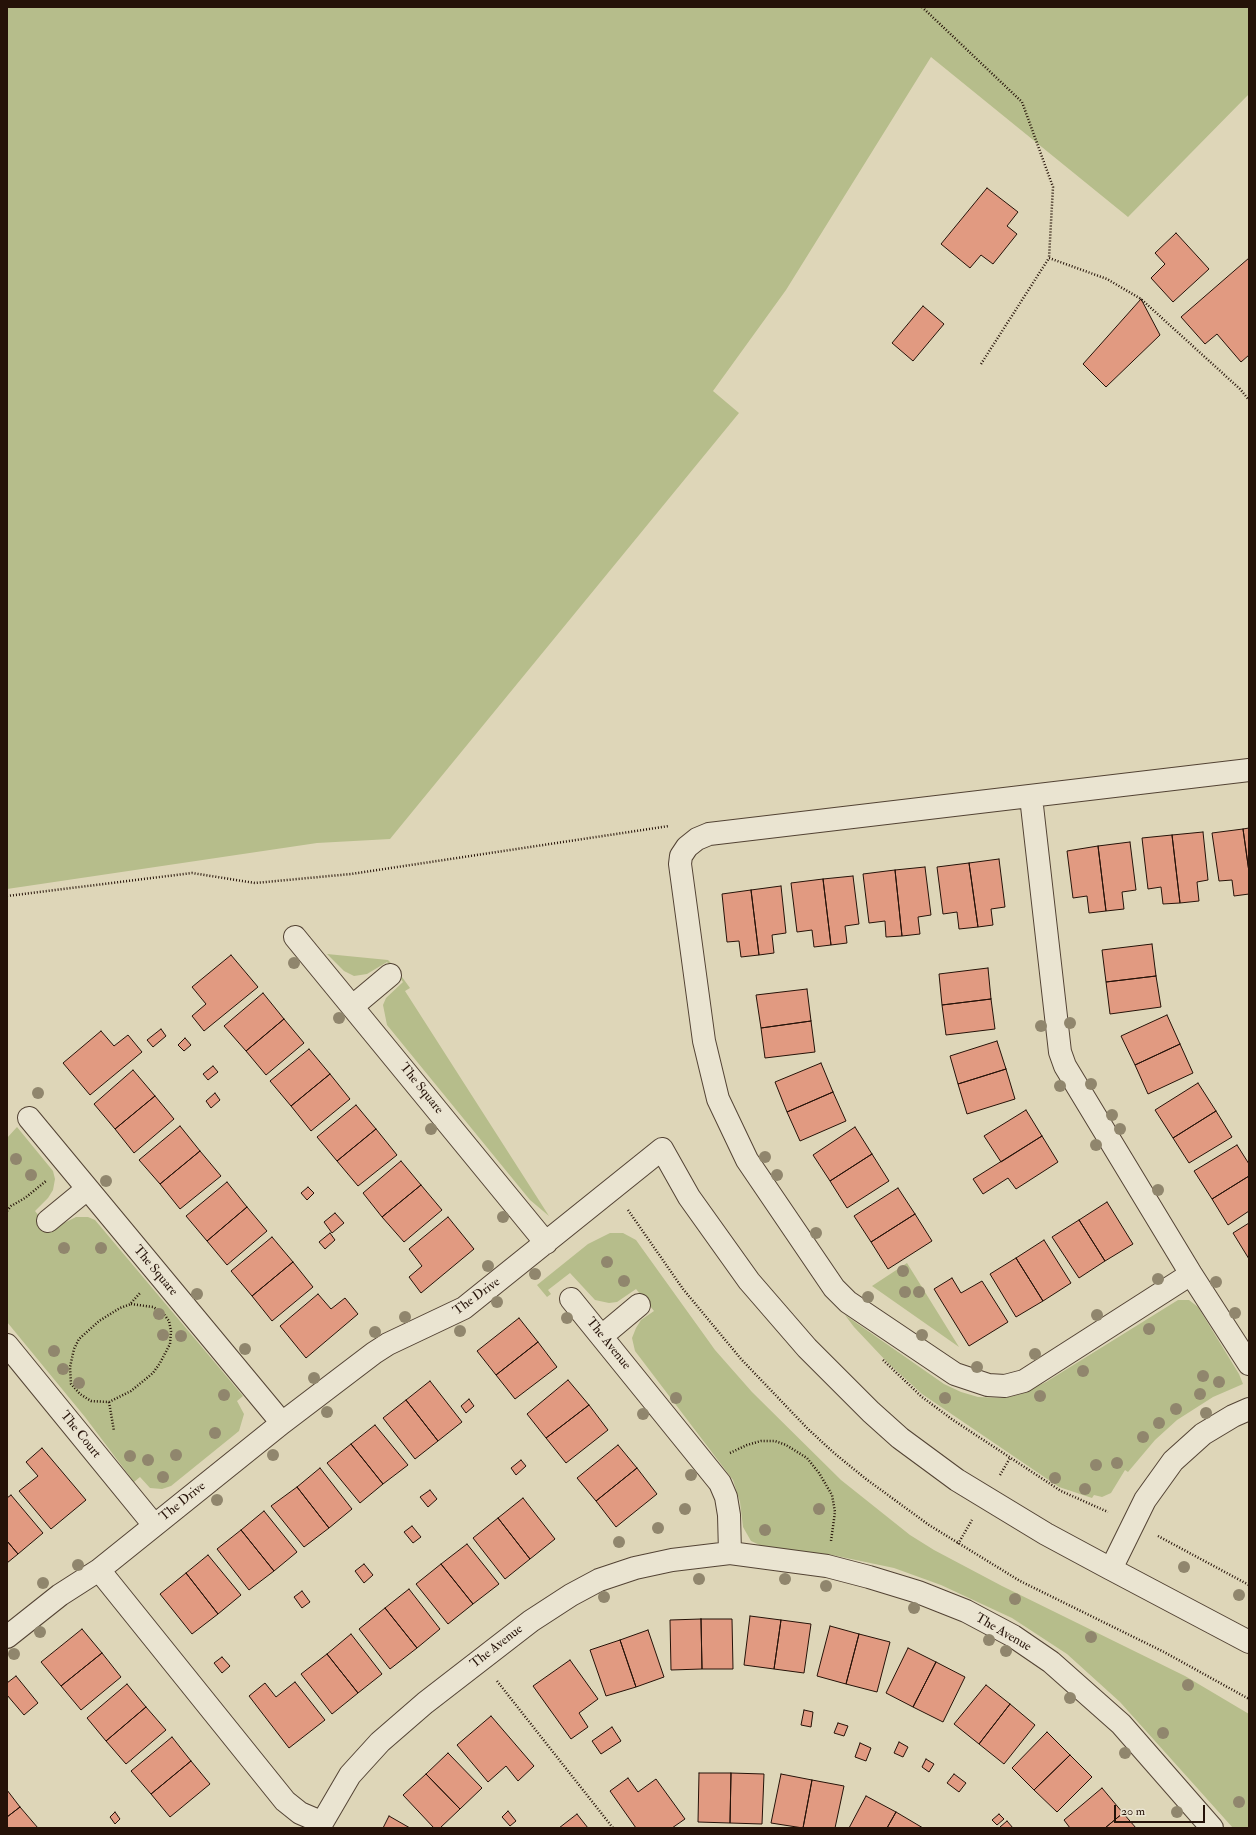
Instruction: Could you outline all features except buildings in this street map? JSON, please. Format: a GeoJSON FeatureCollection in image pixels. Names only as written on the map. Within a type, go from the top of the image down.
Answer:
{"type":"FeatureCollection","features":[{"type":"Feature","properties":{"kind":"street"},"geometry":{"type":"LineString","coordinates":[[1192,1274],[1024,1381],[1005,1386],[988,1385],[972,1381],[955,1374],[842,1297],[747,1160],[718,1099],[704,1041],[680,864],[687,847],[697,839],[709,834],[1249,770]]}},
{"type":"Feature","properties":{"kind":"street"},"geometry":{"type":"LineString","coordinates":[[1031,797],[1060,1052],[1073,1080],[1249,1364]]}},
{"type":"Feature","properties":{"kind":"street","name":"The Square"},"geometry":{"type":"LineString","coordinates":[[295,937],[546,1243]]}},
{"type":"Feature","properties":{"kind":"street"},"geometry":{"type":"LineString","coordinates":[[353,1006],[390,975]]}},
{"type":"Feature","properties":{"kind":"street","name":"The Square"},"geometry":{"type":"LineString","coordinates":[[29,1118],[282,1423]]}},
{"type":"Feature","properties":{"kind":"street","name":"The Drive"},"geometry":{"type":"LineString","coordinates":[[99,1570],[282,1423],[388,1344],[464,1308],[662,1149],[689,1198],[749,1281],[807,1348],[871,1412],[906,1442],[957,1480],[1046,1534],[1111,1569]]}},
{"type":"Feature","properties":{"kind":"street"},"geometry":{"type":"LineString","coordinates":[[48,1221],[87,1189]]}},
{"type":"Feature","properties":{"kind":"street","name":"The Avenue"},"geometry":{"type":"LineString","coordinates":[[572,1299],[720,1483],[726,1497],[730,1515],[730,1553]]}},
{"type":"Feature","properties":{"kind":"street"},"geometry":{"type":"LineString","coordinates":[[602,1336],[639,1305]]}},
{"type":"Feature","properties":{"kind":"street","name":"The Court"},"geometry":{"type":"LineString","coordinates":[[7,1345],[154,1525]]}},
{"type":"Feature","properties":{"kind":"street"},"geometry":{"type":"LineString","coordinates":[[1249,1409],[1233,1416],[1203,1434],[1173,1461],[1145,1500],[1111,1569],[1249,1642]]}},
{"type":"Feature","properties":{"kind":"street","name":"The Avenue"},"geometry":{"type":"LineString","coordinates":[[320,1825],[350,1776],[380,1742],[425,1703],[542,1614],[571,1595],[599,1580],[635,1568],[672,1560],[730,1553],[827,1566],[918,1592],[966,1611],[1013,1636],[1051,1662],[1121,1724],[1212,1828]]}},
{"type":"Feature","properties":{"kind":"street"},"geometry":{"type":"LineString","coordinates":[[7,1637],[65,1591],[99,1570],[285,1801],[300,1813],[320,1825]]}},
{"type":"Feature","properties":{"kind":"path"},"geometry":{"type":"LineString","coordinates":[[922,7],[1022,102],[1053,187],[1049,258],[981,364]]}},
{"type":"Feature","properties":{"kind":"path"},"geometry":{"type":"LineString","coordinates":[[1049,258],[1107,279],[1141,299],[1240,389],[1249,400]]}},
{"type":"Feature","properties":{"kind":"path"},"geometry":{"type":"LineString","coordinates":[[7,896],[192,873],[255,883],[351,874],[674,825]]}},
{"type":"Feature","properties":{"kind":"path"},"geometry":{"type":"LineString","coordinates":[[7,1211],[11,1206],[25,1198],[67,1164]]}},
{"type":"Feature","properties":{"kind":"path"},"geometry":{"type":"LineString","coordinates":[[626,1208],[683,1289],[741,1359],[808,1429],[834,1453],[866,1479],[935,1528],[1020,1581],[1164,1652],[1249,1699]]}},
{"type":"Feature","properties":{"kind":"path"},"geometry":{"type":"LineString","coordinates":[[131,1304],[153,1307],[163,1313],[169,1321],[171,1331],[170,1344],[153,1373],[131,1391],[109,1402],[91,1401],[80,1394],[71,1384],[70,1366],[74,1349],[79,1340],[87,1331],[120,1308],[131,1304]]}},
{"type":"Feature","properties":{"kind":"path"},"geometry":{"type":"LineString","coordinates":[[708,1468],[730,1453],[747,1445],[761,1441],[774,1441],[786,1445],[807,1458],[826,1484],[835,1504],[827,1566]]}},
{"type":"Feature","properties":{"kind":"path"},"geometry":{"type":"LineString","coordinates":[[1010,1458],[1061,1491],[1111,1513]]}},
{"type":"Feature","properties":{"kind":"path"},"geometry":{"type":"LineString","coordinates":[[1158,1536],[1249,1585]]}},
{"type":"Feature","properties":{"kind":"path"},"geometry":{"type":"LineString","coordinates":[[492,1675],[613,1828]]}},
{"type":"Feature","properties":{"kind":"green space"},"geometry":{"type":"Polygon","coordinates":[[[7,7],[1249,7],[1249,94],[1128,217],[931,57],[786,290],[713,391],[739,413],[390,839],[317,843],[7,889],[7,7]]]}},
{"type":"Feature","properties":{"kind":"green space"},"geometry":{"type":"Polygon","coordinates":[[[327,954],[388,960],[394,966],[410,988],[405,991],[549,1216],[530,1200],[387,1025],[383,1005],[386,998],[403,982],[387,962],[367,974],[354,976],[344,971],[327,954]]]}},
{"type":"Feature","properties":{"kind":"green space"},"geometry":{"type":"Polygon","coordinates":[[[17,1127],[53,1171],[55,1179],[53,1190],[48,1198],[35,1211],[52,1232],[64,1223],[76,1217],[88,1217],[95,1220],[243,1396],[237,1401],[244,1414],[239,1431],[171,1486],[162,1489],[150,1488],[140,1477],[134,1482],[85,1417],[7,1322],[7,1138],[17,1127]]]}},
{"type":"Feature","properties":{"kind":"green space"},"geometry":{"type":"Polygon","coordinates":[[[610,1233],[623,1233],[636,1240],[715,1350],[752,1392],[841,1480],[910,1535],[934,1550],[1002,1586],[1185,1676],[1249,1714],[1249,1828],[1233,1828],[1120,1702],[1067,1654],[1012,1618],[941,1585],[894,1568],[832,1555],[764,1547],[751,1541],[743,1527],[740,1502],[733,1480],[635,1351],[632,1338],[636,1328],[641,1320],[654,1311],[636,1289],[617,1302],[609,1303],[595,1300],[570,1273],[548,1290],[551,1294],[547,1297],[537,1285],[588,1244],[610,1233]]]}},
{"type":"Feature","properties":{"kind":"green space"},"geometry":{"type":"Polygon","coordinates":[[[907,1263],[959,1347],[872,1286],[907,1263]]]}},
{"type":"Feature","properties":{"kind":"green space"},"geometry":{"type":"Polygon","coordinates":[[[1178,1300],[1189,1300],[1198,1307],[1239,1374],[1243,1384],[1213,1397],[1177,1420],[1155,1440],[1128,1472],[1125,1470],[1111,1493],[1102,1497],[1094,1495],[1092,1498],[1059,1487],[922,1394],[887,1362],[854,1327],[845,1315],[944,1384],[961,1392],[978,1397],[1004,1398],[1021,1394],[1046,1382],[1178,1300]]]}}]}
